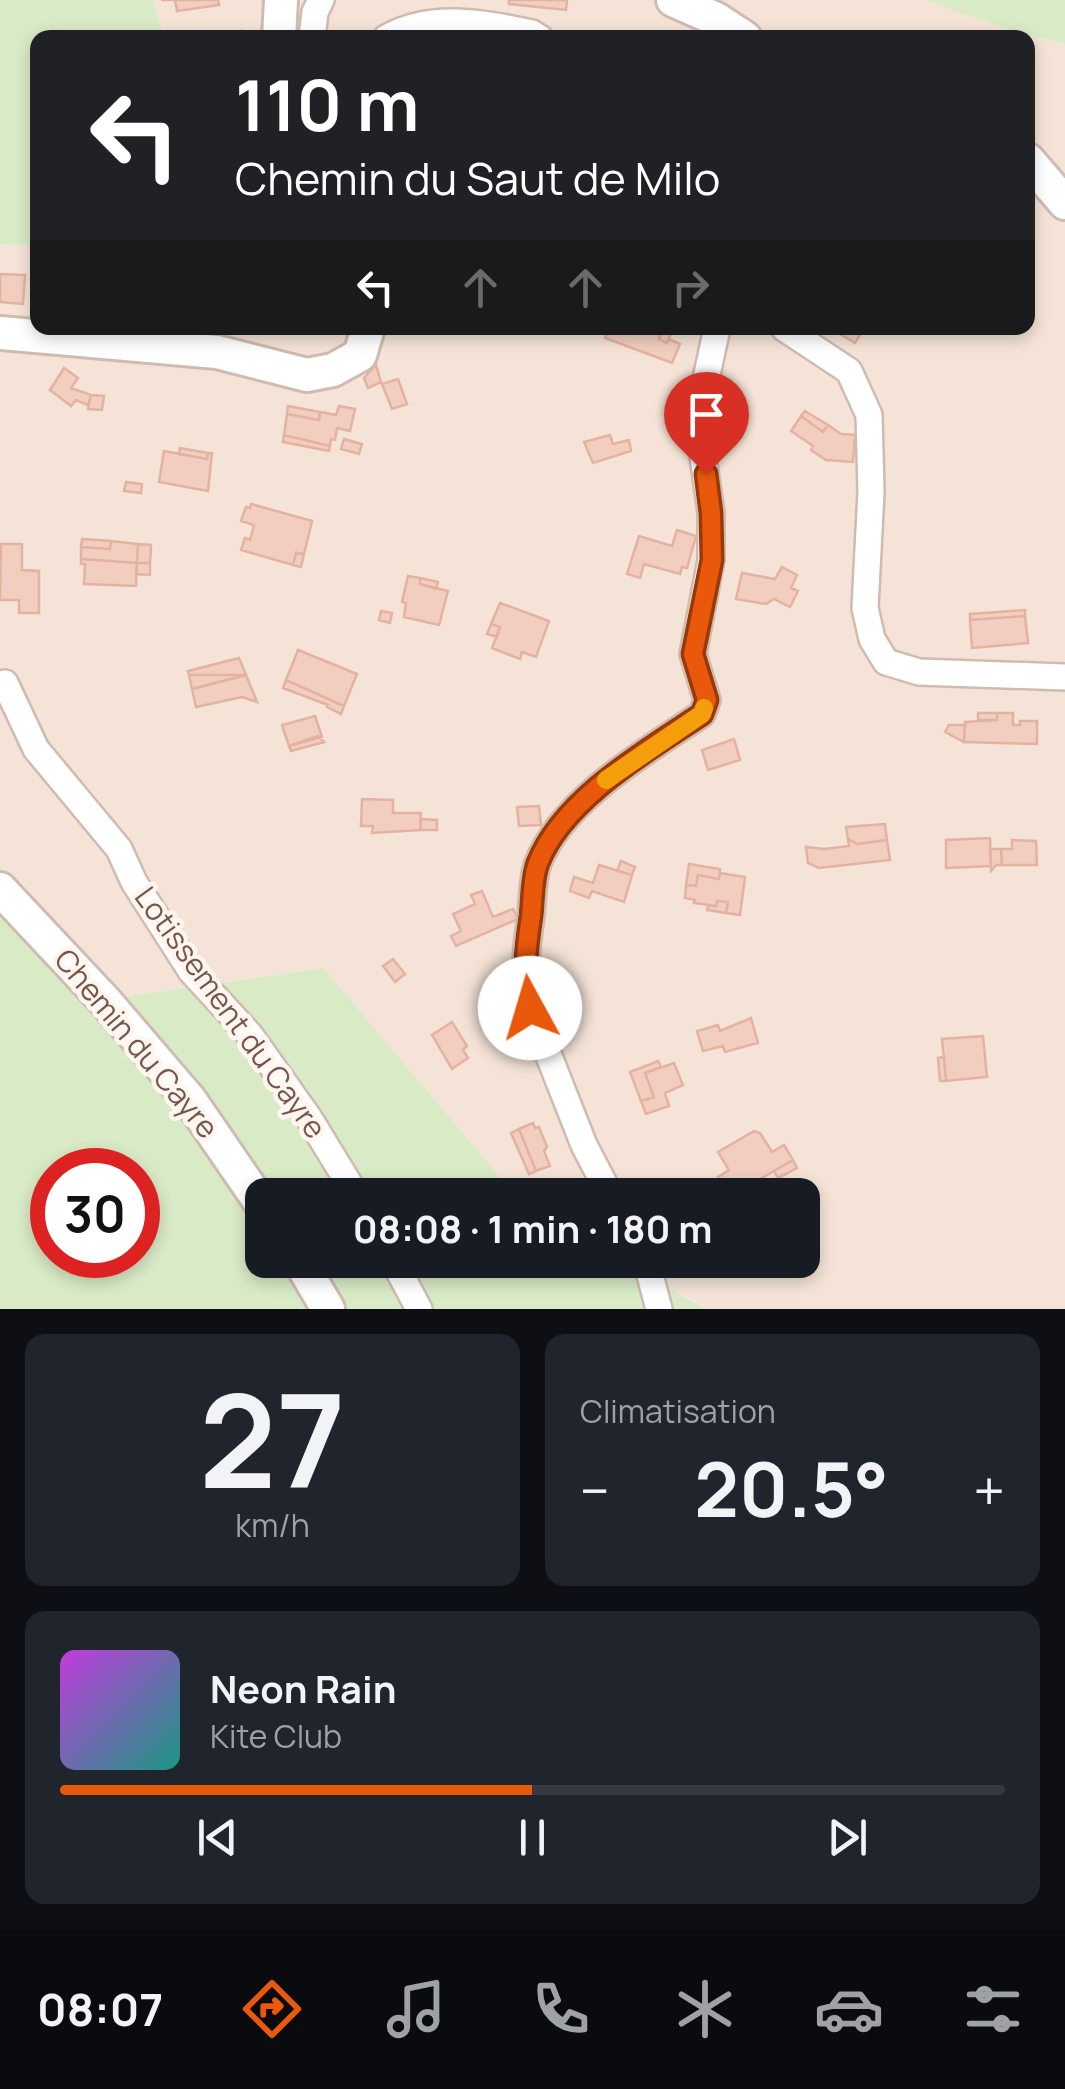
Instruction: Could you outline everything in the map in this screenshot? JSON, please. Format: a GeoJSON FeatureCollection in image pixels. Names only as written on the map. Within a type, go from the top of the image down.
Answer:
{"type":"FeatureCollection","features":[{"type":"Feature","properties":{"kind":"street"},"geometry":{"type":"LineString","coordinates":[[279,30],[281,0]]}},
{"type":"Feature","properties":{"kind":"street"},"geometry":{"type":"LineString","coordinates":[[313,30],[321,0]]}},
{"type":"Feature","properties":{"kind":"street"},"geometry":{"type":"LineString","coordinates":[[673,0],[733,30]]}},
{"type":"Feature","properties":{"kind":"street"},"geometry":{"type":"LineString","coordinates":[[399,30],[465,19],[518,30]]}},
{"type":"Feature","properties":{"kind":"street"},"geometry":{"type":"LineString","coordinates":[[1035,168],[1065,203]]}},
{"type":"Feature","properties":{"kind":"street"},"geometry":{"type":"LineString","coordinates":[[0,333],[218,352],[307,375],[333,370],[360,355],[368,335]]}},
{"type":"Feature","properties":{"kind":"street"},"geometry":{"type":"LineString","coordinates":[[601,1178],[584,1146],[530,1008],[525,984],[525,948],[536,866],[548,844],[610,776],[702,714],[707,700],[693,654],[712,560],[711,513],[700,436],[703,392],[715,335]]}},
{"type":"Feature","properties":{"kind":"street"},"geometry":{"type":"LineString","coordinates":[[794,335],[848,371],[869,414],[871,492],[865,608],[872,639],[886,662],[919,672],[1065,677]]}},
{"type":"Feature","properties":{"kind":"street","name":"Lotissement du Cayre"},"geometry":{"type":"LineString","coordinates":[[5,683],[36,749],[119,849],[134,882],[191,971],[250,1035],[346,1178]]}},
{"type":"Feature","properties":{"kind":"street","name":"Chemin du Cayre"},"geometry":{"type":"LineString","coordinates":[[0,890],[106,1002],[190,1100],[245,1180]]}},
{"type":"Feature","properties":{"kind":"street"},"geometry":{"type":"LineString","coordinates":[[310,1278],[328,1309]]}},
{"type":"Feature","properties":{"kind":"street"},"geometry":{"type":"LineString","coordinates":[[403,1278],[419,1309]]}},
{"type":"Feature","properties":{"kind":"street"},"geometry":{"type":"LineString","coordinates":[[651,1278],[660,1309]]}},
{"type":"Feature","properties":{"kind":"shaded area"},"geometry":{"type":"Polygon","coordinates":[[[153,0],[924,0],[1009,30],[162,30],[153,0]]]}},
{"type":"Feature","properties":{"kind":"shaded area"},"geometry":{"type":"Polygon","coordinates":[[[1035,37],[1065,44],[1065,1309],[705,1309],[651,1278],[820,1278],[820,1178],[501,1178],[322,968],[79,1003],[0,865],[0,244],[30,246],[30,335],[1035,335],[1035,37]]]}},
{"type":"Feature","properties":{"kind":"green space"},"geometry":{"type":"Polygon","coordinates":[[[0,0],[153,0],[162,30],[30,30],[30,246],[0,244],[0,0]]]}},
{"type":"Feature","properties":{"kind":"green space"},"geometry":{"type":"Polygon","coordinates":[[[924,0],[1065,0],[1065,44],[1035,37],[1035,30],[1009,30],[924,0]]]}},
{"type":"Feature","properties":{"kind":"green space"},"geometry":{"type":"Polygon","coordinates":[[[0,865],[80,1003],[323,968],[501,1178],[245,1178],[245,1278],[651,1278],[705,1309],[0,1309],[0,865]]]}},
{"type":"Feature","properties":{"kind":"building"},"geometry":{"type":"Polygon","coordinates":[[[175,0],[218,0],[219,5],[177,11],[175,0]]]}},
{"type":"Feature","properties":{"kind":"building"},"geometry":{"type":"Polygon","coordinates":[[[509,0],[567,0],[566,10],[509,4],[509,0]]]}},
{"type":"Feature","properties":{"kind":"building"},"geometry":{"type":"Polygon","coordinates":[[[0,274],[25,275],[23,304],[0,302],[0,274]]]}},
{"type":"Feature","properties":{"kind":"building"},"geometry":{"type":"Polygon","coordinates":[[[660,335],[659,339],[667,343],[669,339],[680,344],[672,363],[605,338],[660,335]]]}},
{"type":"Feature","properties":{"kind":"building"},"geometry":{"type":"Polygon","coordinates":[[[842,335],[860,335],[855,343],[842,335]]]}},
{"type":"Feature","properties":{"kind":"building"},"geometry":{"type":"Polygon","coordinates":[[[376,365],[381,382],[368,388],[364,378],[376,365]]]}},
{"type":"Feature","properties":{"kind":"building"},"geometry":{"type":"Polygon","coordinates":[[[64,368],[78,378],[71,388],[91,395],[88,405],[76,400],[71,406],[50,390],[64,368]]]}},
{"type":"Feature","properties":{"kind":"building"},"geometry":{"type":"Polygon","coordinates":[[[398,379],[407,404],[392,409],[382,384],[398,379]]]}},
{"type":"Feature","properties":{"kind":"building"},"geometry":{"type":"Polygon","coordinates":[[[91,395],[104,396],[102,410],[88,409],[91,395]]]}},
{"type":"Feature","properties":{"kind":"building"},"geometry":{"type":"Polygon","coordinates":[[[288,406],[320,412],[319,420],[287,414],[288,406]]]}},
{"type":"Feature","properties":{"kind":"building"},"geometry":{"type":"Polygon","coordinates":[[[339,406],[355,409],[350,431],[337,428],[330,446],[284,435],[287,414],[319,420],[320,412],[336,415],[339,406]]]}},
{"type":"Feature","properties":{"kind":"building"},"geometry":{"type":"Polygon","coordinates":[[[805,411],[828,425],[823,432],[801,416],[805,411]]]}},
{"type":"Feature","properties":{"kind":"building"},"geometry":{"type":"Polygon","coordinates":[[[801,416],[823,432],[828,425],[841,434],[855,435],[853,462],[826,460],[811,450],[813,446],[791,431],[801,416]]]}},
{"type":"Feature","properties":{"kind":"building"},"geometry":{"type":"Polygon","coordinates":[[[284,435],[330,446],[329,451],[283,442],[284,435]]]}},
{"type":"Feature","properties":{"kind":"building"},"geometry":{"type":"Polygon","coordinates":[[[610,435],[613,444],[629,440],[631,451],[593,463],[584,442],[610,435]]]}},
{"type":"Feature","properties":{"kind":"building"},"geometry":{"type":"Polygon","coordinates":[[[344,439],[362,444],[359,454],[341,449],[344,439]]]}},
{"type":"Feature","properties":{"kind":"building"},"geometry":{"type":"Polygon","coordinates":[[[180,448],[208,453],[207,459],[179,454],[180,448]]]}},
{"type":"Feature","properties":{"kind":"building"},"geometry":{"type":"Polygon","coordinates":[[[164,451],[207,459],[208,453],[212,453],[208,491],[159,482],[164,451]]]}},
{"type":"Feature","properties":{"kind":"building"},"geometry":{"type":"Polygon","coordinates":[[[126,482],[142,484],[141,493],[124,491],[126,482]]]}},
{"type":"Feature","properties":{"kind":"building"},"geometry":{"type":"Polygon","coordinates":[[[251,504],[312,521],[304,554],[296,553],[293,565],[241,550],[245,538],[250,540],[254,525],[241,521],[251,504]]]}},
{"type":"Feature","properties":{"kind":"building"},"geometry":{"type":"Polygon","coordinates":[[[677,530],[696,536],[687,568],[682,567],[680,574],[644,564],[640,578],[627,574],[639,536],[672,546],[677,530]]]}},
{"type":"Feature","properties":{"kind":"building"},"geometry":{"type":"Polygon","coordinates":[[[82,539],[111,541],[110,549],[81,547],[82,539]]]}},
{"type":"Feature","properties":{"kind":"building"},"geometry":{"type":"Polygon","coordinates":[[[111,541],[138,544],[137,563],[81,559],[81,547],[110,549],[111,541]]]}},
{"type":"Feature","properties":{"kind":"building"},"geometry":{"type":"Polygon","coordinates":[[[1,544],[22,544],[22,570],[39,571],[39,613],[19,613],[19,600],[0,600],[1,544]]]}},
{"type":"Feature","properties":{"kind":"building"},"geometry":{"type":"Polygon","coordinates":[[[138,544],[151,545],[150,563],[137,563],[138,544]]]}},
{"type":"Feature","properties":{"kind":"building"},"geometry":{"type":"Polygon","coordinates":[[[296,553],[304,554],[301,567],[293,565],[296,553]]]}},
{"type":"Feature","properties":{"kind":"building"},"geometry":{"type":"Polygon","coordinates":[[[81,559],[137,563],[136,586],[84,584],[85,564],[81,564],[81,559]]]}},
{"type":"Feature","properties":{"kind":"building"},"geometry":{"type":"Polygon","coordinates":[[[137,563],[150,563],[150,575],[136,574],[137,563]]]}},
{"type":"Feature","properties":{"kind":"building"},"geometry":{"type":"Polygon","coordinates":[[[782,567],[797,575],[791,588],[798,591],[790,607],[774,599],[766,604],[736,599],[742,573],[775,579],[782,567]]]}},
{"type":"Feature","properties":{"kind":"building"},"geometry":{"type":"Polygon","coordinates":[[[408,576],[420,578],[420,584],[448,591],[439,625],[404,617],[406,603],[402,602],[408,576]]]}},
{"type":"Feature","properties":{"kind":"building"},"geometry":{"type":"Polygon","coordinates":[[[420,578],[438,582],[436,589],[420,584],[420,578]]]}},
{"type":"Feature","properties":{"kind":"building"},"geometry":{"type":"Polygon","coordinates":[[[500,603],[549,621],[536,657],[522,652],[520,659],[492,648],[500,627],[491,624],[500,603]]]}},
{"type":"Feature","properties":{"kind":"building"},"geometry":{"type":"Polygon","coordinates":[[[1025,610],[1025,616],[970,620],[970,614],[1025,610]]]}},
{"type":"Feature","properties":{"kind":"building"},"geometry":{"type":"Polygon","coordinates":[[[381,611],[392,613],[390,623],[379,620],[381,611]]]}},
{"type":"Feature","properties":{"kind":"building"},"geometry":{"type":"Polygon","coordinates":[[[1025,616],[1028,643],[972,648],[970,620],[1025,616]]]}},
{"type":"Feature","properties":{"kind":"building"},"geometry":{"type":"Polygon","coordinates":[[[491,624],[500,627],[497,637],[487,634],[491,624]]]}},
{"type":"Feature","properties":{"kind":"building"},"geometry":{"type":"Polygon","coordinates":[[[298,650],[357,674],[344,706],[286,680],[298,650]]]}},
{"type":"Feature","properties":{"kind":"building"},"geometry":{"type":"Polygon","coordinates":[[[239,658],[246,675],[189,675],[188,671],[239,658]]]}},
{"type":"Feature","properties":{"kind":"building"},"geometry":{"type":"Polygon","coordinates":[[[189,675],[246,675],[192,689],[189,675]]]}},
{"type":"Feature","properties":{"kind":"building"},"geometry":{"type":"Polygon","coordinates":[[[246,675],[257,702],[242,697],[196,707],[192,689],[246,675]]]}},
{"type":"Feature","properties":{"kind":"building"},"geometry":{"type":"Polygon","coordinates":[[[286,680],[344,706],[341,714],[283,688],[286,680]]]}},
{"type":"Feature","properties":{"kind":"building"},"geometry":{"type":"Polygon","coordinates":[[[978,713],[997,713],[997,720],[978,720],[978,713]]]}},
{"type":"Feature","properties":{"kind":"building"},"geometry":{"type":"Polygon","coordinates":[[[997,713],[1013,713],[1013,725],[1037,721],[1037,744],[964,742],[965,722],[997,720],[997,713]]]}},
{"type":"Feature","properties":{"kind":"building"},"geometry":{"type":"Polygon","coordinates":[[[315,716],[322,737],[289,746],[282,725],[315,716]]]}},
{"type":"Feature","properties":{"kind":"building"},"geometry":{"type":"Polygon","coordinates":[[[949,725],[965,725],[964,742],[945,732],[949,725]]]}},
{"type":"Feature","properties":{"kind":"building"},"geometry":{"type":"Polygon","coordinates":[[[318,736],[324,742],[291,751],[289,746],[318,736]]]}},
{"type":"Feature","properties":{"kind":"building"},"geometry":{"type":"Polygon","coordinates":[[[734,739],[740,760],[708,770],[702,750],[734,739]]]}},
{"type":"Feature","properties":{"kind":"building"},"geometry":{"type":"Polygon","coordinates":[[[362,799],[393,800],[393,813],[421,813],[420,830],[372,833],[373,826],[361,826],[362,799]]]}},
{"type":"Feature","properties":{"kind":"building"},"geometry":{"type":"Polygon","coordinates":[[[539,806],[541,825],[519,826],[517,807],[539,806]]]}},
{"type":"Feature","properties":{"kind":"building"},"geometry":{"type":"Polygon","coordinates":[[[421,819],[437,820],[437,830],[420,830],[421,819]]]}},
{"type":"Feature","properties":{"kind":"building"},"geometry":{"type":"Polygon","coordinates":[[[885,824],[887,840],[857,844],[848,839],[846,827],[885,824]]]}},
{"type":"Feature","properties":{"kind":"building"},"geometry":{"type":"Polygon","coordinates":[[[990,838],[991,866],[946,868],[946,840],[990,838]]]}},
{"type":"Feature","properties":{"kind":"building"},"geometry":{"type":"Polygon","coordinates":[[[848,839],[857,844],[887,840],[890,860],[819,868],[808,863],[806,847],[849,846],[848,839]]]}},
{"type":"Feature","properties":{"kind":"building"},"geometry":{"type":"Polygon","coordinates":[[[1012,840],[1036,841],[1037,865],[1002,865],[1001,849],[1012,849],[1012,840]]]}},
{"type":"Feature","properties":{"kind":"building"},"geometry":{"type":"Polygon","coordinates":[[[990,849],[1001,849],[1002,865],[991,871],[990,849]]]}},
{"type":"Feature","properties":{"kind":"building"},"geometry":{"type":"Polygon","coordinates":[[[621,861],[635,867],[632,875],[617,871],[621,861]]]}},
{"type":"Feature","properties":{"kind":"building"},"geometry":{"type":"Polygon","coordinates":[[[689,864],[720,869],[719,879],[698,875],[696,886],[686,885],[689,864]]]}},
{"type":"Feature","properties":{"kind":"building"},"geometry":{"type":"Polygon","coordinates":[[[599,865],[632,875],[624,902],[592,891],[589,898],[570,891],[574,877],[593,883],[599,865]]]}},
{"type":"Feature","properties":{"kind":"building"},"geometry":{"type":"Polygon","coordinates":[[[720,873],[745,877],[740,915],[726,913],[728,902],[717,901],[716,906],[685,898],[686,885],[696,886],[698,875],[719,879],[720,873]]]}},
{"type":"Feature","properties":{"kind":"building"},"geometry":{"type":"Polygon","coordinates":[[[482,891],[493,917],[513,909],[518,919],[456,946],[451,936],[461,931],[453,914],[475,904],[471,895],[482,891]]]}},
{"type":"Feature","properties":{"kind":"building"},"geometry":{"type":"Polygon","coordinates":[[[717,901],[728,902],[726,913],[707,910],[708,906],[716,906],[717,901]]]}},
{"type":"Feature","properties":{"kind":"building"},"geometry":{"type":"Polygon","coordinates":[[[393,959],[405,974],[395,982],[383,966],[393,959]]]}},
{"type":"Feature","properties":{"kind":"building"},"geometry":{"type":"Polygon","coordinates":[[[751,1018],[758,1043],[725,1052],[723,1046],[703,1051],[697,1031],[718,1025],[720,1031],[751,1018]]]}},
{"type":"Feature","properties":{"kind":"building"},"geometry":{"type":"Polygon","coordinates":[[[452,1022],[467,1046],[463,1050],[468,1058],[452,1069],[432,1035],[452,1022]]]}},
{"type":"Feature","properties":{"kind":"building"},"geometry":{"type":"Polygon","coordinates":[[[983,1036],[987,1077],[946,1081],[942,1039],[983,1036]]]}},
{"type":"Feature","properties":{"kind":"building"},"geometry":{"type":"Polygon","coordinates":[[[944,1057],[946,1081],[940,1081],[938,1058],[944,1057]]]}},
{"type":"Feature","properties":{"kind":"building"},"geometry":{"type":"Polygon","coordinates":[[[658,1061],[661,1067],[645,1073],[654,1097],[641,1101],[630,1072],[658,1061]]]}},
{"type":"Feature","properties":{"kind":"building"},"geometry":{"type":"Polygon","coordinates":[[[674,1063],[683,1085],[665,1093],[669,1106],[646,1114],[641,1101],[654,1097],[645,1073],[674,1063]]]}},
{"type":"Feature","properties":{"kind":"building"},"geometry":{"type":"Polygon","coordinates":[[[533,1123],[535,1128],[539,1127],[547,1147],[544,1151],[550,1166],[536,1171],[519,1129],[533,1123]]]}},
{"type":"Feature","properties":{"kind":"building"},"geometry":{"type":"Polygon","coordinates":[[[519,1129],[536,1171],[529,1174],[511,1133],[519,1129]]]}},
{"type":"Feature","properties":{"kind":"building"},"geometry":{"type":"Polygon","coordinates":[[[754,1131],[760,1133],[772,1152],[784,1145],[793,1160],[762,1178],[719,1178],[729,1170],[718,1152],[754,1131]]]}},
{"type":"Feature","properties":{"kind":"building"},"geometry":{"type":"Polygon","coordinates":[[[793,1160],[797,1168],[778,1178],[774,1171],[793,1160]]]}},
{"type":"Feature","properties":{"kind":"slow traffic"},"geometry":{"type":"LineString","coordinates":[[606,780],[702,714],[704,708]]}},
{"type":"Feature","properties":{"kind":"route"},"geometry":{"type":"LineString","coordinates":[[530,1008],[525,948],[536,866],[548,844],[610,776],[702,714],[707,700],[693,654],[712,560],[706,474]]}}]}
